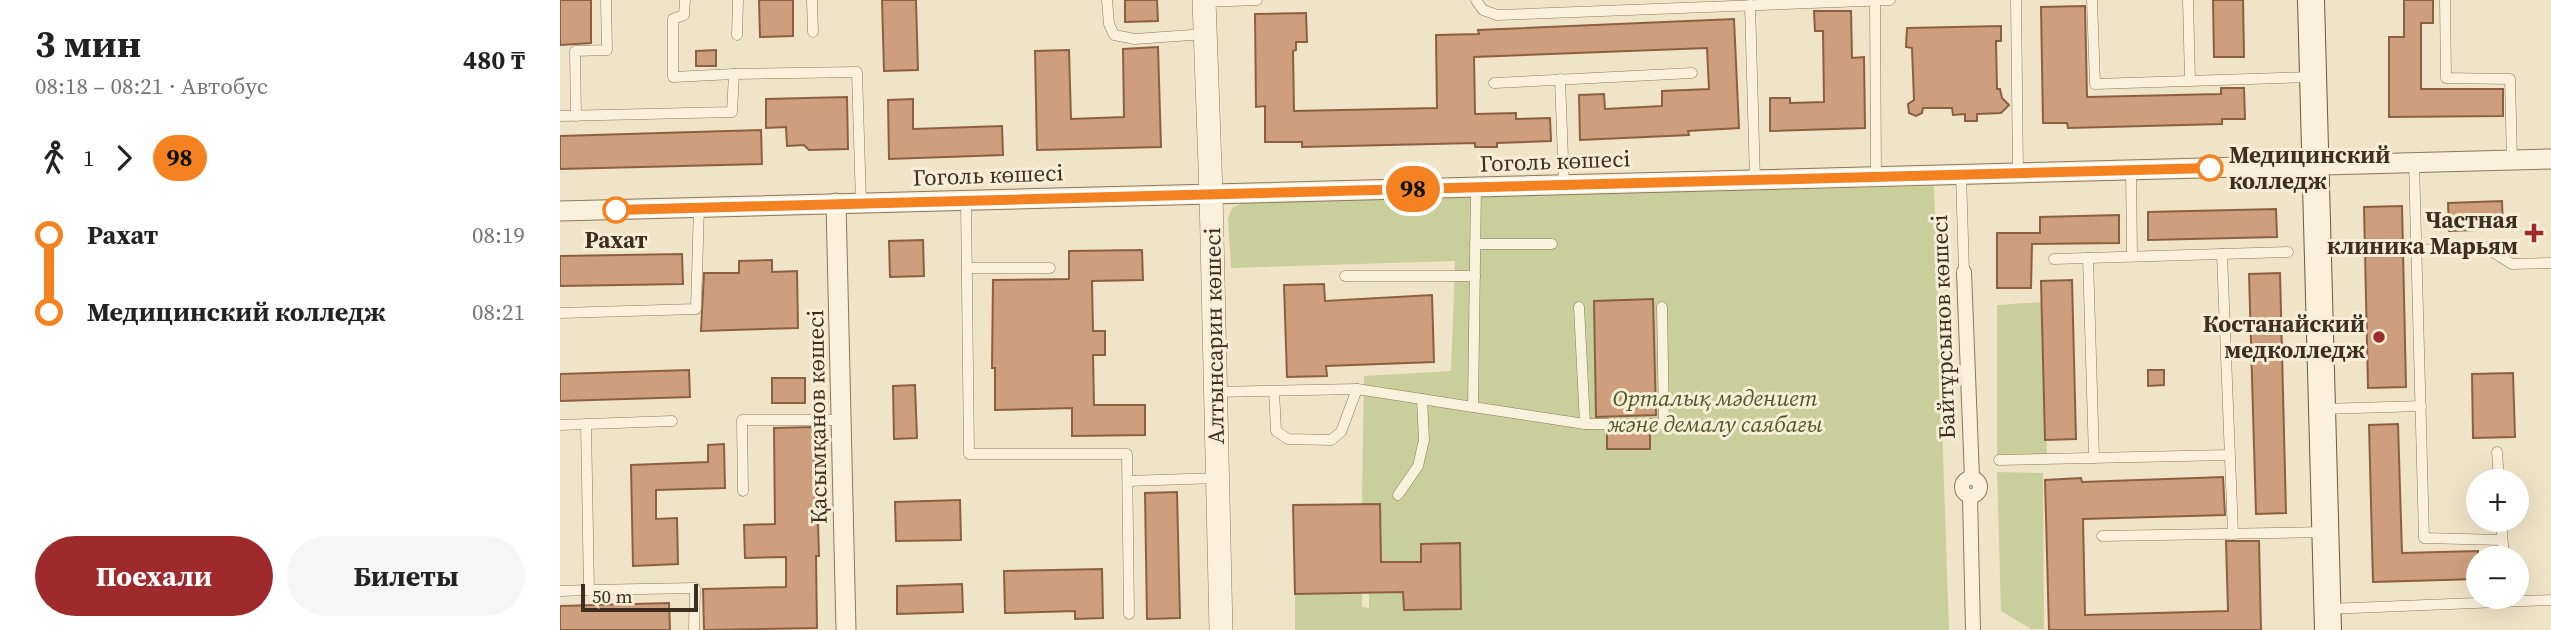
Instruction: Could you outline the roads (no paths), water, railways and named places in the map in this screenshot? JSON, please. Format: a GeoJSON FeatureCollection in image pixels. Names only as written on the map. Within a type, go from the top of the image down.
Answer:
{"type":"FeatureCollection","features":[{"type":"Feature","properties":{"kind":"main road"},"geometry":{"type":"LineString","coordinates":[[2311,0],[2328,619]]}},
{"type":"Feature","properties":{"kind":"street","name":"Алтынсарин көшесі"},"geometry":{"type":"LineString","coordinates":[[1204,1],[1221,630]]}},
{"type":"Feature","properties":{"kind":"street","name":"Гоголь көшесі"},"geometry":{"type":"LineString","coordinates":[[560,211],[2551,159]]}},
{"type":"Feature","properties":{"kind":"street","name":"Қасымқанов көшесі"},"geometry":{"type":"LineString","coordinates":[[836,204],[846,630]]}},
{"type":"Feature","properties":{"kind":"street","name":"Байтұрсынов көшесі"},"geometry":{"type":"LineString","coordinates":[[1964,272],[1972,478],[1966,479],[1962,486],[1964,492],[1970,496],[1973,630]]}},
{"type":"Feature","properties":{"kind":"lane"},"geometry":{"type":"LineString","coordinates":[[576,116],[575,51],[607,50],[606,0]]}},
{"type":"Feature","properties":{"kind":"lane"},"geometry":{"type":"LineString","coordinates":[[685,0],[684,15],[673,19],[673,77],[857,72],[861,203]]}},
{"type":"Feature","properties":{"kind":"lane"},"geometry":{"type":"LineString","coordinates":[[737,35],[738,0]]}},
{"type":"Feature","properties":{"kind":"lane"},"geometry":{"type":"LineString","coordinates":[[812,0],[813,32]]}},
{"type":"Feature","properties":{"kind":"lane"},"geometry":{"type":"LineString","coordinates":[[1107,0],[1109,24],[1114,35],[1135,39],[1205,34]]}},
{"type":"Feature","properties":{"kind":"lane"},"geometry":{"type":"LineString","coordinates":[[1204,1],[1257,0]]}},
{"type":"Feature","properties":{"kind":"lane"},"geometry":{"type":"LineString","coordinates":[[1476,0],[1483,10],[1497,15],[1660,4],[1751,5],[1890,0]]}},
{"type":"Feature","properties":{"kind":"lane"},"geometry":{"type":"LineString","coordinates":[[1541,0],[1541,13]]}},
{"type":"Feature","properties":{"kind":"lane"},"geometry":{"type":"LineString","coordinates":[[2016,0],[2018,173]]}},
{"type":"Feature","properties":{"kind":"lane"},"geometry":{"type":"LineString","coordinates":[[2092,0],[2095,84],[2313,77]]}},
{"type":"Feature","properties":{"kind":"lane"},"geometry":{"type":"LineString","coordinates":[[2188,0],[2190,80]]}},
{"type":"Feature","properties":{"kind":"lane"},"geometry":{"type":"LineString","coordinates":[[2445,0],[2446,78],[2510,79],[2512,160]]}},
{"type":"Feature","properties":{"kind":"lane"},"geometry":{"type":"LineString","coordinates":[[1875,1],[1876,177]]}},
{"type":"Feature","properties":{"kind":"lane"},"geometry":{"type":"LineString","coordinates":[[1751,5],[1755,180]]}},
{"type":"Feature","properties":{"kind":"lane"},"geometry":{"type":"LineString","coordinates":[[1494,83],[1692,73]]}},
{"type":"Feature","properties":{"kind":"lane"},"geometry":{"type":"LineString","coordinates":[[560,116],[732,112],[734,74]]}},
{"type":"Feature","properties":{"kind":"lane"},"geometry":{"type":"LineString","coordinates":[[1560,79],[1563,185]]}},
{"type":"Feature","properties":{"kind":"lane"},"geometry":{"type":"LineString","coordinates":[[2414,162],[2424,538],[2502,540]]}},
{"type":"Feature","properties":{"kind":"lane"},"geometry":{"type":"LineString","coordinates":[[2131,170],[2132,257]]}},
{"type":"Feature","properties":{"kind":"lane","name":"Байтұрсынов көшесі"},"geometry":{"type":"LineString","coordinates":[[1961,174],[1964,272]]}},
{"type":"Feature","properties":{"kind":"lane"},"geometry":{"type":"LineString","coordinates":[[1473,407],[1476,187]]}},
{"type":"Feature","properties":{"kind":"lane"},"geometry":{"type":"LineString","coordinates":[[967,201],[970,454],[1127,454],[1129,614]]}},
{"type":"Feature","properties":{"kind":"lane"},"geometry":{"type":"LineString","coordinates":[[560,313],[696,309],[699,207]]}},
{"type":"Feature","properties":{"kind":"lane"},"geometry":{"type":"LineString","coordinates":[[1475,244],[1552,244]]}},
{"type":"Feature","properties":{"kind":"lane"},"geometry":{"type":"LineString","coordinates":[[2417,250],[2485,247],[2512,264],[2551,263]]}},
{"type":"Feature","properties":{"kind":"lane"},"geometry":{"type":"LineString","coordinates":[[2054,259],[2288,252]]}},
{"type":"Feature","properties":{"kind":"lane"},"geometry":{"type":"LineString","coordinates":[[2222,254],[2233,534]]}},
{"type":"Feature","properties":{"kind":"lane"},"geometry":{"type":"LineString","coordinates":[[2088,258],[2094,458]]}},
{"type":"Feature","properties":{"kind":"lane"},"geometry":{"type":"LineString","coordinates":[[967,268],[1050,268]]}},
{"type":"Feature","properties":{"kind":"lane"},"geometry":{"type":"LineString","coordinates":[[1345,276],[1475,276]]}},
{"type":"Feature","properties":{"kind":"lane"},"geometry":{"type":"LineString","coordinates":[[1579,307],[1585,424]]}},
{"type":"Feature","properties":{"kind":"lane"},"geometry":{"type":"LineString","coordinates":[[1216,392],[1357,389],[1585,424],[1664,424],[1662,307]]}},
{"type":"Feature","properties":{"kind":"lane"},"geometry":{"type":"LineString","coordinates":[[1274,391],[1276,431],[1288,439],[1331,440],[1341,432],[1357,389]]}},
{"type":"Feature","properties":{"kind":"lane"},"geometry":{"type":"LineString","coordinates":[[1398,495],[1418,466],[1424,440],[1422,399]]}},
{"type":"Feature","properties":{"kind":"lane"},"geometry":{"type":"LineString","coordinates":[[2322,409],[2421,406]]}},
{"type":"Feature","properties":{"kind":"lane"},"geometry":{"type":"LineString","coordinates":[[743,491],[743,420],[842,420]]}},
{"type":"Feature","properties":{"kind":"lane"},"geometry":{"type":"LineString","coordinates":[[560,425],[672,421]]}},
{"type":"Feature","properties":{"kind":"lane"},"geometry":{"type":"LineString","coordinates":[[586,424],[589,590]]}},
{"type":"Feature","properties":{"kind":"lane"},"geometry":{"type":"LineString","coordinates":[[2497,452],[2498,469]]}},
{"type":"Feature","properties":{"kind":"lane"},"geometry":{"type":"LineString","coordinates":[[1999,460],[2229,455]]}},
{"type":"Feature","properties":{"kind":"lane"},"geometry":{"type":"LineString","coordinates":[[1128,481],[1217,478]]}},
{"type":"Feature","properties":{"kind":"lane"},"geometry":{"type":"LineString","coordinates":[[2102,536],[2326,532]]}},
{"type":"Feature","properties":{"kind":"lane"},"geometry":{"type":"LineString","coordinates":[[2502,532],[2503,546]]}},
{"type":"Feature","properties":{"kind":"lane"},"geometry":{"type":"LineString","coordinates":[[560,591],[695,588],[694,630]]}},
{"type":"Feature","properties":{"kind":"lane"},"geometry":{"type":"LineString","coordinates":[[2529,599],[2551,600]]}},
{"type":"Feature","properties":{"kind":"lane"},"geometry":{"type":"LineString","coordinates":[[2328,619],[2466,604]]}},
{"type":"Feature","properties":{"kind":"place","name":"Медицинский колледж"},"geometry":{"type":"Point","coordinates":[2210,168]}},
{"type":"Feature","properties":{"kind":"place","name":"Рахат"},"geometry":{"type":"Point","coordinates":[616,210]}},
{"type":"Feature","properties":{"kind":"place","name":"Частная клиника Марьям"},"geometry":{"type":"Point","coordinates":[2534,233]}},
{"type":"Feature","properties":{"kind":"place","name":"Костанайский медколледж"},"geometry":{"type":"Point","coordinates":[2379,337]}},
{"type":"Feature","properties":{"kind":"park label","name":"Орталық мәдениет және демалу саябағы"},"geometry":{"type":"Point","coordinates":[1715,411]}}]}
